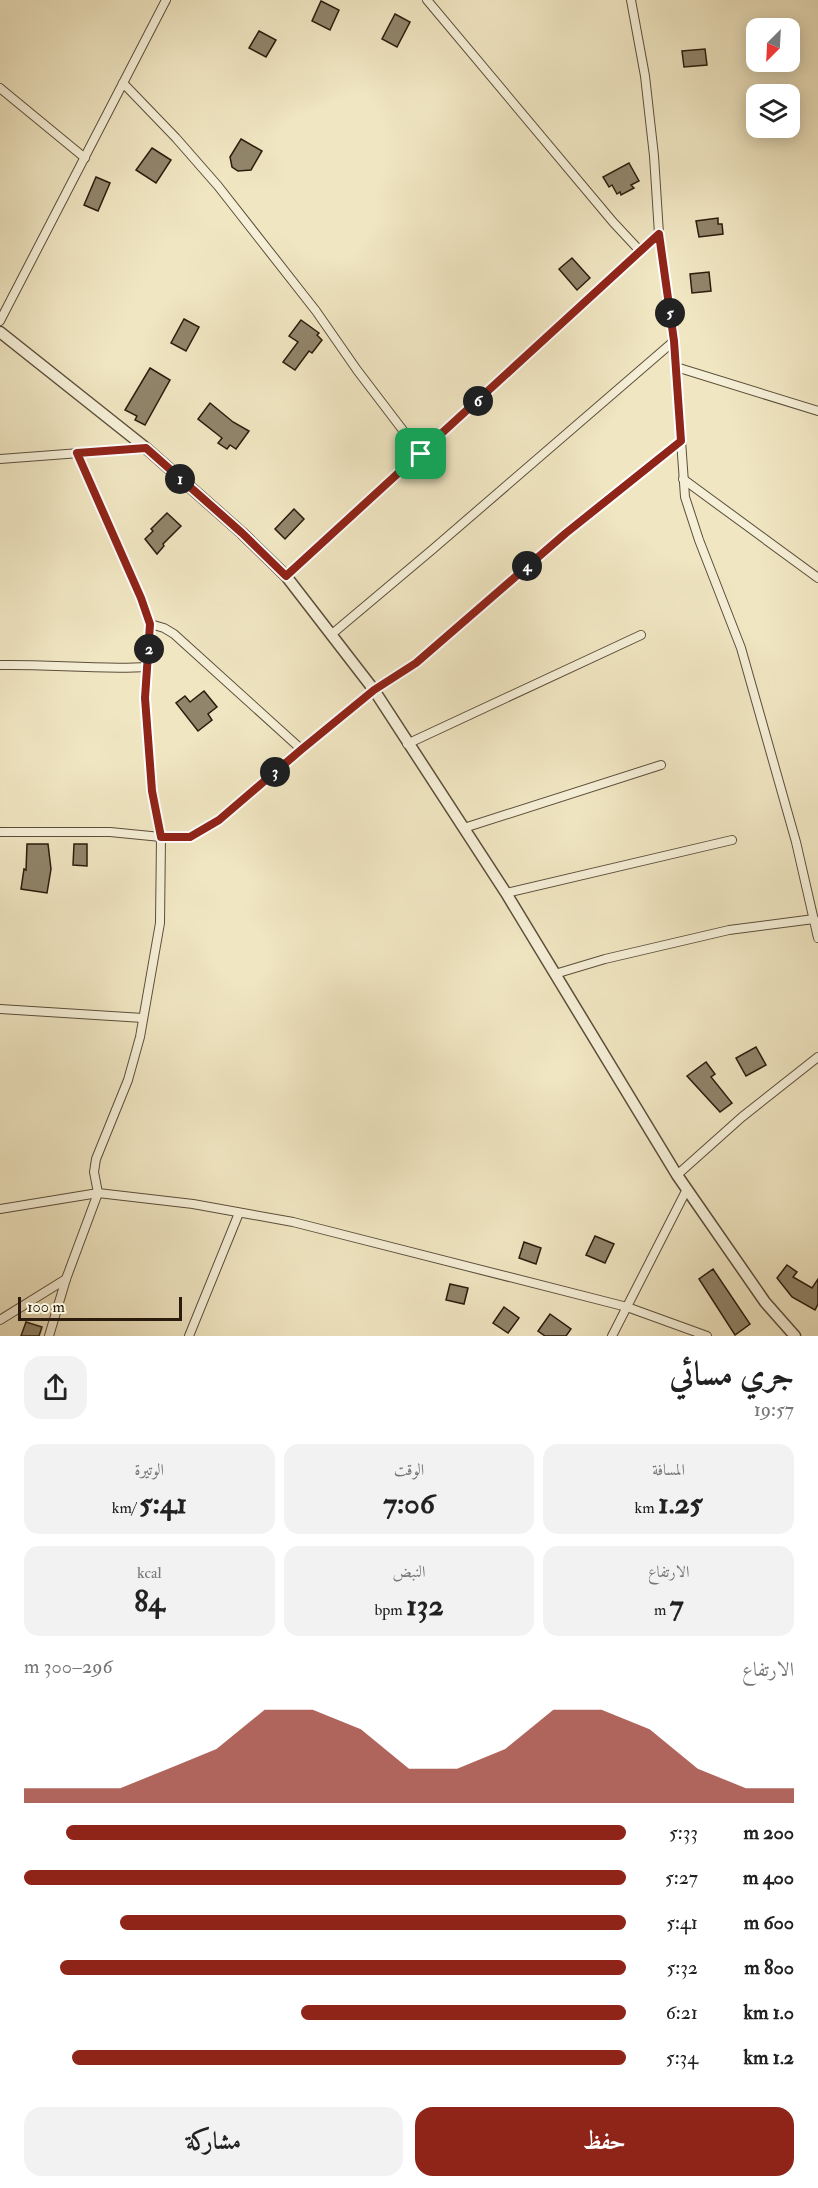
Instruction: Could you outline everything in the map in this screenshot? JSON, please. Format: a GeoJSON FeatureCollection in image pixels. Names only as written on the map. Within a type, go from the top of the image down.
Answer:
{"type":"FeatureCollection","features":[{"type":"Feature","properties":{"kind":"street"},"geometry":{"type":"LineString","coordinates":[[0,321],[166,0]]}},
{"type":"Feature","properties":{"kind":"street"},"geometry":{"type":"LineString","coordinates":[[428,0],[613,222],[640,250]]}},
{"type":"Feature","properties":{"kind":"street"},"geometry":{"type":"LineString","coordinates":[[631,0],[645,76],[654,156],[659,234],[674,341],[682,479],[690,513],[730,616],[747,670],[794,833],[818,938]]}},
{"type":"Feature","properties":{"kind":"street"},"geometry":{"type":"LineString","coordinates":[[123,83],[218,186],[316,311],[357,370],[421,454]]}},
{"type":"Feature","properties":{"kind":"street"},"geometry":{"type":"LineString","coordinates":[[0,88],[85,158]]}},
{"type":"Feature","properties":{"kind":"street"},"geometry":{"type":"LineString","coordinates":[[286,576],[659,234]]}},
{"type":"Feature","properties":{"kind":"street"},"geometry":{"type":"LineString","coordinates":[[0,333],[146,448],[242,533],[286,576],[332,634],[374,690],[506,893],[677,1175],[765,1302],[795,1336]]}},
{"type":"Feature","properties":{"kind":"street"},"geometry":{"type":"LineString","coordinates":[[332,634],[674,341]]}},
{"type":"Feature","properties":{"kind":"street"},"geometry":{"type":"LineString","coordinates":[[676,367],[818,411]]}},
{"type":"Feature","properties":{"kind":"street"},"geometry":{"type":"LineString","coordinates":[[0,832],[110,832],[161,837],[190,837],[205,830],[374,690],[416,663],[556,540],[681,441]]}},
{"type":"Feature","properties":{"kind":"street"},"geometry":{"type":"LineString","coordinates":[[0,459],[146,448]]}},
{"type":"Feature","properties":{"kind":"street"},"geometry":{"type":"LineString","coordinates":[[49,1336],[66,1279],[98,1192],[94,1172],[96,1159],[137,1052],[160,923],[161,837],[152,791],[145,698],[150,624],[141,598],[77,453]]}},
{"type":"Feature","properties":{"kind":"street"},"geometry":{"type":"LineString","coordinates":[[682,479],[818,578]]}},
{"type":"Feature","properties":{"kind":"street"},"geometry":{"type":"LineString","coordinates":[[150,624],[174,634],[302,749]]}},
{"type":"Feature","properties":{"kind":"street"},"geometry":{"type":"LineString","coordinates":[[407,744],[642,635]]}},
{"type":"Feature","properties":{"kind":"street"},"geometry":{"type":"LineString","coordinates":[[0,665],[49,664],[120,669],[147,667]]}},
{"type":"Feature","properties":{"kind":"street"},"geometry":{"type":"LineString","coordinates":[[464,828],[661,765]]}},
{"type":"Feature","properties":{"kind":"street"},"geometry":{"type":"LineString","coordinates":[[506,893],[732,840]]}},
{"type":"Feature","properties":{"kind":"street"},"geometry":{"type":"LineString","coordinates":[[555,974],[605,959],[729,930],[814,919]]}},
{"type":"Feature","properties":{"kind":"street"},"geometry":{"type":"LineString","coordinates":[[0,1009],[144,1018]]}},
{"type":"Feature","properties":{"kind":"street"},"geometry":{"type":"LineString","coordinates":[[677,1175],[742,1117],[818,1057]]}},
{"type":"Feature","properties":{"kind":"street"},"geometry":{"type":"LineString","coordinates":[[612,1336],[687,1189]]}},
{"type":"Feature","properties":{"kind":"street"},"geometry":{"type":"LineString","coordinates":[[0,1209],[98,1192],[193,1204],[293,1222],[627,1307],[707,1336]]}},
{"type":"Feature","properties":{"kind":"street"},"geometry":{"type":"LineString","coordinates":[[189,1336],[238,1213]]}},
{"type":"Feature","properties":{"kind":"street"},"geometry":{"type":"LineString","coordinates":[[0,1320],[66,1279]]}},
{"type":"Feature","properties":{"kind":"building"},"geometry":{"type":"Polygon","coordinates":[[[321,1],[339,10],[330,30],[312,21],[321,1]]]}},
{"type":"Feature","properties":{"kind":"building"},"geometry":{"type":"Polygon","coordinates":[[[395,14],[410,22],[397,47],[382,39],[395,14]]]}},
{"type":"Feature","properties":{"kind":"building"},"geometry":{"type":"Polygon","coordinates":[[[259,31],[276,40],[266,57],[249,48],[259,31]]]}},
{"type":"Feature","properties":{"kind":"building"},"geometry":{"type":"Polygon","coordinates":[[[705,49],[707,65],[684,67],[682,51],[705,49]]]}},
{"type":"Feature","properties":{"kind":"building"},"geometry":{"type":"Polygon","coordinates":[[[241,139],[262,151],[251,170],[238,171],[232,167],[230,157],[241,139]]]}},
{"type":"Feature","properties":{"kind":"building"},"geometry":{"type":"Polygon","coordinates":[[[152,148],[171,160],[156,183],[136,170],[152,148]]]}},
{"type":"Feature","properties":{"kind":"building"},"geometry":{"type":"Polygon","coordinates":[[[629,163],[639,181],[631,185],[634,188],[621,195],[620,192],[617,194],[612,185],[609,187],[603,177],[629,163]]]}},
{"type":"Feature","properties":{"kind":"building"},"geometry":{"type":"Polygon","coordinates":[[[96,177],[110,183],[98,211],[84,205],[96,177]]]}},
{"type":"Feature","properties":{"kind":"building"},"geometry":{"type":"Polygon","coordinates":[[[718,218],[718,224],[722,224],[723,234],[699,237],[696,221],[718,218]]]}},
{"type":"Feature","properties":{"kind":"building"},"geometry":{"type":"Polygon","coordinates":[[[572,258],[590,278],[577,290],[559,269],[572,258]]]}},
{"type":"Feature","properties":{"kind":"building"},"geometry":{"type":"Polygon","coordinates":[[[709,272],[711,291],[692,293],[690,274],[709,272]]]}},
{"type":"Feature","properties":{"kind":"building"},"geometry":{"type":"Polygon","coordinates":[[[184,319],[199,327],[186,351],[171,343],[184,319]]]}},
{"type":"Feature","properties":{"kind":"building"},"geometry":{"type":"Polygon","coordinates":[[[301,320],[319,333],[317,335],[322,340],[312,353],[309,351],[295,370],[283,362],[298,342],[289,336],[301,320]]]}},
{"type":"Feature","properties":{"kind":"building"},"geometry":{"type":"Polygon","coordinates":[[[150,368],[170,380],[145,425],[135,420],[137,416],[125,410],[150,368]]]}},
{"type":"Feature","properties":{"kind":"building"},"geometry":{"type":"Polygon","coordinates":[[[210,403],[233,422],[249,431],[236,449],[230,445],[227,449],[218,443],[222,438],[198,419],[210,403]]]}},
{"type":"Feature","properties":{"kind":"building"},"geometry":{"type":"Polygon","coordinates":[[[294,509],[304,519],[285,539],[275,529],[294,509]]]}},
{"type":"Feature","properties":{"kind":"building"},"geometry":{"type":"Polygon","coordinates":[[[167,513],[181,526],[163,544],[164,546],[157,554],[145,539],[153,531],[151,529],[167,513]]]}},
{"type":"Feature","properties":{"kind":"building"},"geometry":{"type":"Polygon","coordinates":[[[204,691],[217,707],[208,714],[212,720],[198,731],[176,703],[185,696],[190,702],[204,691]]]}},
{"type":"Feature","properties":{"kind":"building"},"geometry":{"type":"Polygon","coordinates":[[[27,844],[48,844],[51,869],[47,893],[21,889],[24,869],[26,870],[27,844]]]}},
{"type":"Feature","properties":{"kind":"building"},"geometry":{"type":"Polygon","coordinates":[[[74,844],[87,844],[87,866],[73,865],[74,844]]]}},
{"type":"Feature","properties":{"kind":"building"},"geometry":{"type":"Polygon","coordinates":[[[756,1047],[766,1065],[746,1076],[736,1058],[756,1047]]]}},
{"type":"Feature","properties":{"kind":"building"},"geometry":{"type":"Polygon","coordinates":[[[706,1062],[715,1074],[711,1077],[732,1103],[720,1112],[687,1076],[706,1062]]]}},
{"type":"Feature","properties":{"kind":"building"},"geometry":{"type":"Polygon","coordinates":[[[595,1236],[614,1244],[605,1263],[586,1255],[595,1236]]]}},
{"type":"Feature","properties":{"kind":"building"},"geometry":{"type":"Polygon","coordinates":[[[524,1242],[541,1248],[536,1264],[519,1258],[524,1242]]]}},
{"type":"Feature","properties":{"kind":"building"},"geometry":{"type":"Polygon","coordinates":[[[787,1265],[797,1272],[793,1277],[812,1288],[818,1279],[818,1304],[815,1310],[792,1297],[777,1278],[787,1265]]]}},
{"type":"Feature","properties":{"kind":"building"},"geometry":{"type":"Polygon","coordinates":[[[713,1269],[750,1324],[735,1335],[699,1279],[713,1269]]]}},
{"type":"Feature","properties":{"kind":"building"},"geometry":{"type":"Polygon","coordinates":[[[450,1284],[468,1288],[464,1304],[446,1300],[450,1284]]]}},
{"type":"Feature","properties":{"kind":"building"},"geometry":{"type":"Polygon","coordinates":[[[504,1307],[519,1318],[508,1333],[493,1323],[504,1307]]]}},
{"type":"Feature","properties":{"kind":"building"},"geometry":{"type":"Polygon","coordinates":[[[550,1314],[571,1329],[566,1336],[545,1336],[538,1331],[550,1314]]]}},
{"type":"Feature","properties":{"kind":"building"},"geometry":{"type":"Polygon","coordinates":[[[26,1322],[42,1327],[39,1336],[21,1336],[26,1322]]]}},
{"type":"Feature","properties":{"kind":"route"},"geometry":{"type":"LineString","coordinates":[[659,234],[674,341],[681,441],[566,533],[416,663],[374,690],[219,820],[190,837],[161,837],[152,791],[145,698],[150,624],[141,598],[77,453],[146,448],[242,533],[286,576],[421,454],[659,234]]}}]}
